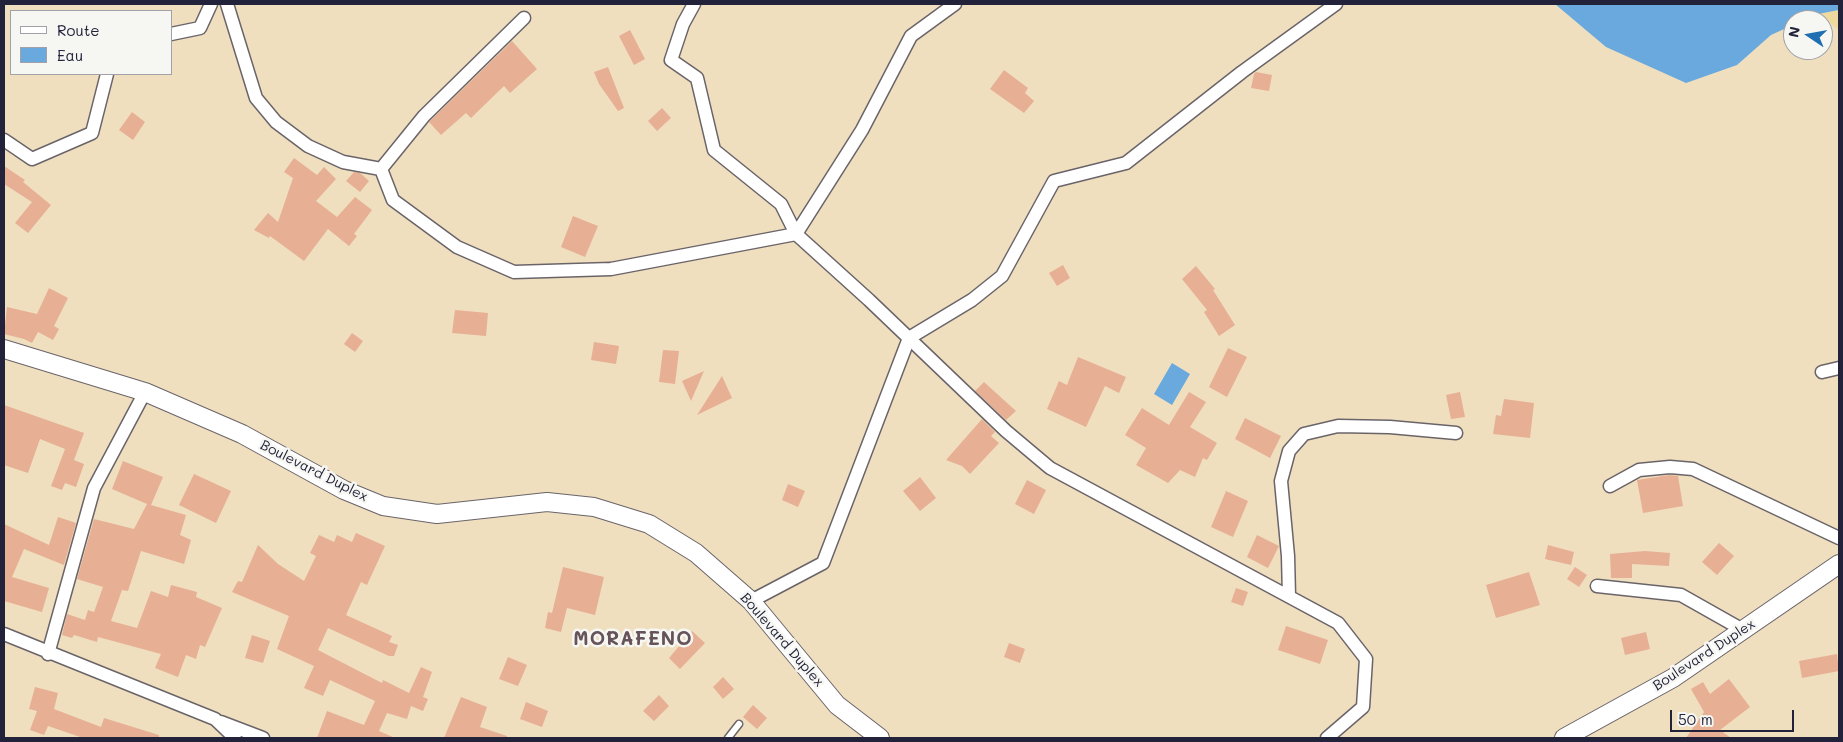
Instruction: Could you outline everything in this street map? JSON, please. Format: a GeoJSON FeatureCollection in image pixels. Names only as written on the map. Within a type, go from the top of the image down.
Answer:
{"type":"FeatureCollection","features":[{"type":"Feature","properties":{"kind":"street"},"geometry":{"type":"LineString","coordinates":[[172,34],[200,28],[212,4]]}},
{"type":"Feature","properties":{"kind":"street"},"geometry":{"type":"LineString","coordinates":[[227,4],[256,98],[276,122],[308,146],[343,162],[381,169]]}},
{"type":"Feature","properties":{"kind":"street"},"geometry":{"type":"LineString","coordinates":[[694,4],[683,24],[671,60],[697,78],[714,150],[781,204],[796,234],[1006,431],[1050,468],[1338,624],[1366,659],[1363,707],[1327,738]]}},
{"type":"Feature","properties":{"kind":"street"},"geometry":{"type":"LineString","coordinates":[[381,169],[392,200],[457,247],[514,272],[612,269],[796,234],[862,130],[911,36],[956,4]]}},
{"type":"Feature","properties":{"kind":"street"},"geometry":{"type":"LineString","coordinates":[[751,601],[823,563],[909,338],[972,300],[1002,276],[1054,181],[1126,163],[1242,72],[1336,4]]}},
{"type":"Feature","properties":{"kind":"street"},"geometry":{"type":"LineString","coordinates":[[381,169],[424,116],[524,18]]}},
{"type":"Feature","properties":{"kind":"street"},"geometry":{"type":"LineString","coordinates":[[4,140],[32,159],[92,133],[107,75]]}},
{"type":"Feature","properties":{"kind":"street","name":"Boulevard Duplex"},"geometry":{"type":"LineString","coordinates":[[4,349],[145,392],[242,434],[344,490],[383,506],[437,514],[547,502],[594,507],[649,524],[696,553],[751,601],[837,705],[880,738]]}},
{"type":"Feature","properties":{"kind":"street"},"geometry":{"type":"LineString","coordinates":[[1822,372],[1839,368]]}},
{"type":"Feature","properties":{"kind":"street"},"geometry":{"type":"LineString","coordinates":[[48,654],[94,488],[145,392]]}},
{"type":"Feature","properties":{"kind":"street"},"geometry":{"type":"LineString","coordinates":[[1289,596],[1288,556],[1281,481],[1289,450],[1304,434],[1338,426],[1390,427],[1456,433]]}},
{"type":"Feature","properties":{"kind":"street"},"geometry":{"type":"LineString","coordinates":[[1610,486],[1639,470],[1670,467],[1693,469],[1839,538]]}},
{"type":"Feature","properties":{"kind":"street","name":"Boulevard Duplex"},"geometry":{"type":"LineString","coordinates":[[1564,738],[1673,678],[1839,564]]}},
{"type":"Feature","properties":{"kind":"street"},"geometry":{"type":"LineString","coordinates":[[1597,586],[1681,595],[1743,630]]}},
{"type":"Feature","properties":{"kind":"street"},"geometry":{"type":"LineString","coordinates":[[4,634],[48,654],[264,738]]}},
{"type":"Feature","properties":{"kind":"street"},"geometry":{"type":"LineString","coordinates":[[214,719],[235,738]]}},
{"type":"Feature","properties":{"kind":"lane"},"geometry":{"type":"LineString","coordinates":[[728,738],[739,724]]}},
{"type":"Feature","properties":{"kind":"sand"},"geometry":{"type":"Polygon","coordinates":[[[1839,10],[1839,30],[1833,25],[1833,11],[1839,10]]]}},
{"type":"Feature","properties":{"kind":"water"},"geometry":{"type":"Polygon","coordinates":[[[1555,4],[1839,4],[1839,10],[1833,11],[1783,10],[1783,30],[1771,35],[1737,65],[1686,83],[1606,47],[1555,4]]]}},
{"type":"Feature","properties":{"kind":"water"},"geometry":{"type":"Polygon","coordinates":[[[1172,363],[1190,374],[1172,405],[1154,394],[1172,363]]]}},
{"type":"Feature","properties":{"kind":"building"},"geometry":{"type":"Polygon","coordinates":[[[630,30],[645,59],[634,65],[619,36],[630,30]]]}},
{"type":"Feature","properties":{"kind":"building"},"geometry":{"type":"Polygon","coordinates":[[[512,41],[537,69],[510,93],[504,86],[471,118],[466,113],[441,135],[429,122],[512,41]]]}},
{"type":"Feature","properties":{"kind":"building"},"geometry":{"type":"Polygon","coordinates":[[[608,67],[624,108],[618,111],[599,84],[594,72],[608,67]]]}},
{"type":"Feature","properties":{"kind":"building"},"geometry":{"type":"Polygon","coordinates":[[[1004,70],[1028,88],[1025,93],[1034,101],[1024,113],[990,89],[1004,70]]]}},
{"type":"Feature","properties":{"kind":"building"},"geometry":{"type":"Polygon","coordinates":[[[1256,72],[1272,75],[1269,91],[1251,88],[1256,72]]]}},
{"type":"Feature","properties":{"kind":"building"},"geometry":{"type":"Polygon","coordinates":[[[662,108],[671,118],[657,131],[648,121],[662,108]]]}},
{"type":"Feature","properties":{"kind":"building"},"geometry":{"type":"Polygon","coordinates":[[[132,112],[145,122],[133,140],[119,130],[132,112]]]}},
{"type":"Feature","properties":{"kind":"building"},"geometry":{"type":"Polygon","coordinates":[[[294,158],[317,175],[324,167],[336,179],[316,201],[337,217],[355,197],[372,210],[354,234],[357,236],[349,246],[328,229],[304,261],[270,236],[269,238],[254,230],[268,213],[278,222],[293,178],[284,172],[294,158]]]}},
{"type":"Feature","properties":{"kind":"building"},"geometry":{"type":"Polygon","coordinates":[[[4,166],[25,180],[23,182],[51,205],[28,233],[15,223],[32,202],[4,184],[4,166]]]}},
{"type":"Feature","properties":{"kind":"building"},"geometry":{"type":"Polygon","coordinates":[[[354,172],[360,173],[369,181],[360,192],[346,181],[354,172]]]}},
{"type":"Feature","properties":{"kind":"building"},"geometry":{"type":"Polygon","coordinates":[[[573,216],[598,226],[585,257],[561,247],[573,216]]]}},
{"type":"Feature","properties":{"kind":"building"},"geometry":{"type":"Polygon","coordinates":[[[1063,265],[1070,278],[1057,286],[1049,273],[1063,265]]]}},
{"type":"Feature","properties":{"kind":"building"},"geometry":{"type":"Polygon","coordinates":[[[1196,266],[1215,289],[1213,290],[1235,325],[1219,336],[1204,312],[1207,310],[1182,279],[1196,266]]]}},
{"type":"Feature","properties":{"kind":"building"},"geometry":{"type":"Polygon","coordinates":[[[49,288],[68,298],[54,326],[59,329],[53,340],[38,332],[32,343],[4,334],[7,307],[37,314],[49,288]]]}},
{"type":"Feature","properties":{"kind":"building"},"geometry":{"type":"Polygon","coordinates":[[[455,310],[488,313],[486,336],[452,333],[455,310]]]}},
{"type":"Feature","properties":{"kind":"building"},"geometry":{"type":"Polygon","coordinates":[[[352,333],[363,341],[355,352],[344,344],[352,333]]]}},
{"type":"Feature","properties":{"kind":"building"},"geometry":{"type":"Polygon","coordinates":[[[594,342],[619,346],[616,364],[591,360],[594,342]]]}},
{"type":"Feature","properties":{"kind":"building"},"geometry":{"type":"Polygon","coordinates":[[[1228,348],[1247,357],[1227,397],[1209,387],[1228,348]]]}},
{"type":"Feature","properties":{"kind":"building"},"geometry":{"type":"Polygon","coordinates":[[[663,350],[679,351],[675,384],[659,382],[663,350]]]}},
{"type":"Feature","properties":{"kind":"building"},"geometry":{"type":"Polygon","coordinates":[[[1078,357],[1126,377],[1119,393],[1105,386],[1086,427],[1047,409],[1059,381],[1067,385],[1078,357]]]}},
{"type":"Feature","properties":{"kind":"building"},"geometry":{"type":"Polygon","coordinates":[[[704,371],[691,401],[682,381],[704,371]]]}},
{"type":"Feature","properties":{"kind":"building"},"geometry":{"type":"Polygon","coordinates":[[[722,376],[732,398],[697,415],[722,376]]]}},
{"type":"Feature","properties":{"kind":"building"},"geometry":{"type":"Polygon","coordinates":[[[984,382],[1016,411],[1006,420],[975,391],[984,382]]]}},
{"type":"Feature","properties":{"kind":"building"},"geometry":{"type":"Polygon","coordinates":[[[1189,392],[1206,402],[1190,427],[1217,443],[1207,460],[1203,458],[1195,477],[1180,470],[1168,483],[1136,465],[1146,448],[1125,435],[1142,408],[1169,425],[1189,392]]]}},
{"type":"Feature","properties":{"kind":"building"},"geometry":{"type":"Polygon","coordinates":[[[1460,392],[1465,417],[1451,419],[1446,395],[1460,392]]]}},
{"type":"Feature","properties":{"kind":"building"},"geometry":{"type":"Polygon","coordinates":[[[1504,399],[1534,403],[1530,438],[1493,434],[1496,415],[1501,416],[1504,399]]]}},
{"type":"Feature","properties":{"kind":"building"},"geometry":{"type":"Polygon","coordinates":[[[4,405],[84,433],[74,460],[84,464],[76,487],[65,483],[62,490],[51,486],[65,449],[40,439],[28,473],[4,465],[4,405]]]}},
{"type":"Feature","properties":{"kind":"building"},"geometry":{"type":"Polygon","coordinates":[[[1245,418],[1281,436],[1270,458],[1235,439],[1245,418]]]}},
{"type":"Feature","properties":{"kind":"building"},"geometry":{"type":"Polygon","coordinates":[[[982,419],[995,432],[991,436],[999,443],[970,474],[962,466],[946,460],[982,419]]]}},
{"type":"Feature","properties":{"kind":"building"},"geometry":{"type":"Polygon","coordinates":[[[123,461],[163,477],[151,505],[186,515],[180,535],[191,540],[184,564],[141,551],[128,591],[122,590],[111,621],[137,628],[151,591],[168,597],[171,585],[197,592],[196,597],[222,608],[205,647],[200,645],[196,659],[186,655],[178,677],[155,668],[161,654],[98,637],[97,642],[74,635],[72,638],[62,635],[67,614],[85,620],[88,610],[94,612],[103,587],[77,579],[94,519],[134,529],[147,504],[112,489],[123,461]]]}},
{"type":"Feature","properties":{"kind":"building"},"geometry":{"type":"Polygon","coordinates":[[[194,474],[231,491],[216,523],[179,505],[194,474]]]}},
{"type":"Feature","properties":{"kind":"building"},"geometry":{"type":"Polygon","coordinates":[[[1670,475],[1678,476],[1683,506],[1643,513],[1637,480],[1670,475]]]}},
{"type":"Feature","properties":{"kind":"building"},"geometry":{"type":"Polygon","coordinates":[[[920,477],[936,498],[920,511],[903,491],[920,477]]]}},
{"type":"Feature","properties":{"kind":"building"},"geometry":{"type":"Polygon","coordinates":[[[1027,480],[1046,490],[1034,514],[1015,504],[1027,480]]]}},
{"type":"Feature","properties":{"kind":"building"},"geometry":{"type":"Polygon","coordinates":[[[788,484],[805,491],[798,507],[782,500],[788,484]]]}},
{"type":"Feature","properties":{"kind":"building"},"geometry":{"type":"Polygon","coordinates":[[[1226,491],[1248,501],[1233,537],[1211,527],[1226,491]]]}},
{"type":"Feature","properties":{"kind":"building"},"geometry":{"type":"Polygon","coordinates":[[[58,517],[76,523],[64,565],[24,549],[12,577],[49,588],[42,612],[4,601],[4,524],[49,545],[58,517]]]}},
{"type":"Feature","properties":{"kind":"building"},"geometry":{"type":"Polygon","coordinates":[[[356,533],[385,546],[367,585],[361,582],[346,615],[392,636],[389,642],[398,645],[394,656],[389,656],[328,628],[318,650],[382,683],[383,680],[409,693],[421,667],[432,672],[423,697],[428,699],[423,711],[411,706],[407,719],[387,713],[379,731],[395,738],[317,738],[327,711],[364,725],[375,701],[330,680],[323,696],[304,688],[314,666],[277,649],[289,616],[232,592],[238,581],[242,582],[258,545],[278,564],[304,581],[316,556],[310,553],[319,535],[334,542],[337,535],[352,542],[356,533]]]}},
{"type":"Feature","properties":{"kind":"building"},"geometry":{"type":"Polygon","coordinates":[[[1257,535],[1279,546],[1268,568],[1247,557],[1257,535]]]}},
{"type":"Feature","properties":{"kind":"building"},"geometry":{"type":"Polygon","coordinates":[[[1719,543],[1734,556],[1717,575],[1702,562],[1719,543]]]}},
{"type":"Feature","properties":{"kind":"building"},"geometry":{"type":"Polygon","coordinates":[[[1548,545],[1574,552],[1571,565],[1545,559],[1548,545]]]}},
{"type":"Feature","properties":{"kind":"building"},"geometry":{"type":"Polygon","coordinates":[[[1645,551],[1670,553],[1669,566],[1632,564],[1632,578],[1611,578],[1610,554],[1645,551]]]}},
{"type":"Feature","properties":{"kind":"building"},"geometry":{"type":"Polygon","coordinates":[[[563,567],[604,577],[595,615],[567,608],[561,632],[545,628],[548,612],[552,613],[563,567]]]}},
{"type":"Feature","properties":{"kind":"building"},"geometry":{"type":"Polygon","coordinates":[[[1575,567],[1587,575],[1579,587],[1567,579],[1575,567]]]}},
{"type":"Feature","properties":{"kind":"building"},"geometry":{"type":"Polygon","coordinates":[[[1529,572],[1540,605],[1496,618],[1486,585],[1529,572]]]}},
{"type":"Feature","properties":{"kind":"building"},"geometry":{"type":"Polygon","coordinates":[[[1236,588],[1248,592],[1243,606],[1231,602],[1236,588]]]}},
{"type":"Feature","properties":{"kind":"building"},"geometry":{"type":"Polygon","coordinates":[[[1286,626],[1328,640],[1320,664],[1278,650],[1286,626]]]}},
{"type":"Feature","properties":{"kind":"building"},"geometry":{"type":"Polygon","coordinates":[[[692,631],[705,643],[680,669],[669,658],[692,631]]]}},
{"type":"Feature","properties":{"kind":"building"},"geometry":{"type":"Polygon","coordinates":[[[1646,632],[1650,649],[1625,655],[1621,638],[1646,632]]]}},
{"type":"Feature","properties":{"kind":"building"},"geometry":{"type":"Polygon","coordinates":[[[252,635],[270,641],[263,663],[245,658],[252,635]]]}},
{"type":"Feature","properties":{"kind":"building"},"geometry":{"type":"Polygon","coordinates":[[[1009,643],[1025,649],[1020,663],[1004,657],[1009,643]]]}},
{"type":"Feature","properties":{"kind":"building"},"geometry":{"type":"Polygon","coordinates":[[[1837,654],[1839,671],[1802,678],[1799,661],[1837,654]]]}},
{"type":"Feature","properties":{"kind":"building"},"geometry":{"type":"Polygon","coordinates":[[[508,657],[527,665],[518,686],[499,679],[508,657]]]}},
{"type":"Feature","properties":{"kind":"building"},"geometry":{"type":"Polygon","coordinates":[[[723,677],[734,689],[723,699],[713,687],[723,677]]]}},
{"type":"Feature","properties":{"kind":"building"},"geometry":{"type":"Polygon","coordinates":[[[1729,679],[1750,707],[1720,730],[1731,738],[1686,738],[1704,712],[1691,689],[1703,682],[1710,694],[1729,679]]]}},
{"type":"Feature","properties":{"kind":"building"},"geometry":{"type":"Polygon","coordinates":[[[35,687],[58,693],[54,709],[101,727],[104,718],[159,735],[159,738],[83,738],[48,726],[44,735],[30,730],[37,711],[29,709],[35,687]]]}},
{"type":"Feature","properties":{"kind":"building"},"geometry":{"type":"Polygon","coordinates":[[[659,695],[669,706],[654,721],[643,711],[659,695]]]}},
{"type":"Feature","properties":{"kind":"building"},"geometry":{"type":"Polygon","coordinates":[[[461,697],[487,707],[480,727],[507,736],[507,738],[444,738],[461,697]]]}},
{"type":"Feature","properties":{"kind":"building"},"geometry":{"type":"Polygon","coordinates":[[[526,702],[548,711],[542,727],[520,719],[526,702]]]}},
{"type":"Feature","properties":{"kind":"building"},"geometry":{"type":"Polygon","coordinates":[[[753,705],[767,718],[757,729],[743,717],[753,705]]]}},
{"type":"Feature","properties":{"kind":"district","name":"MORAFENO"},"geometry":{"type":"Point","coordinates":[633,639]}}]}
